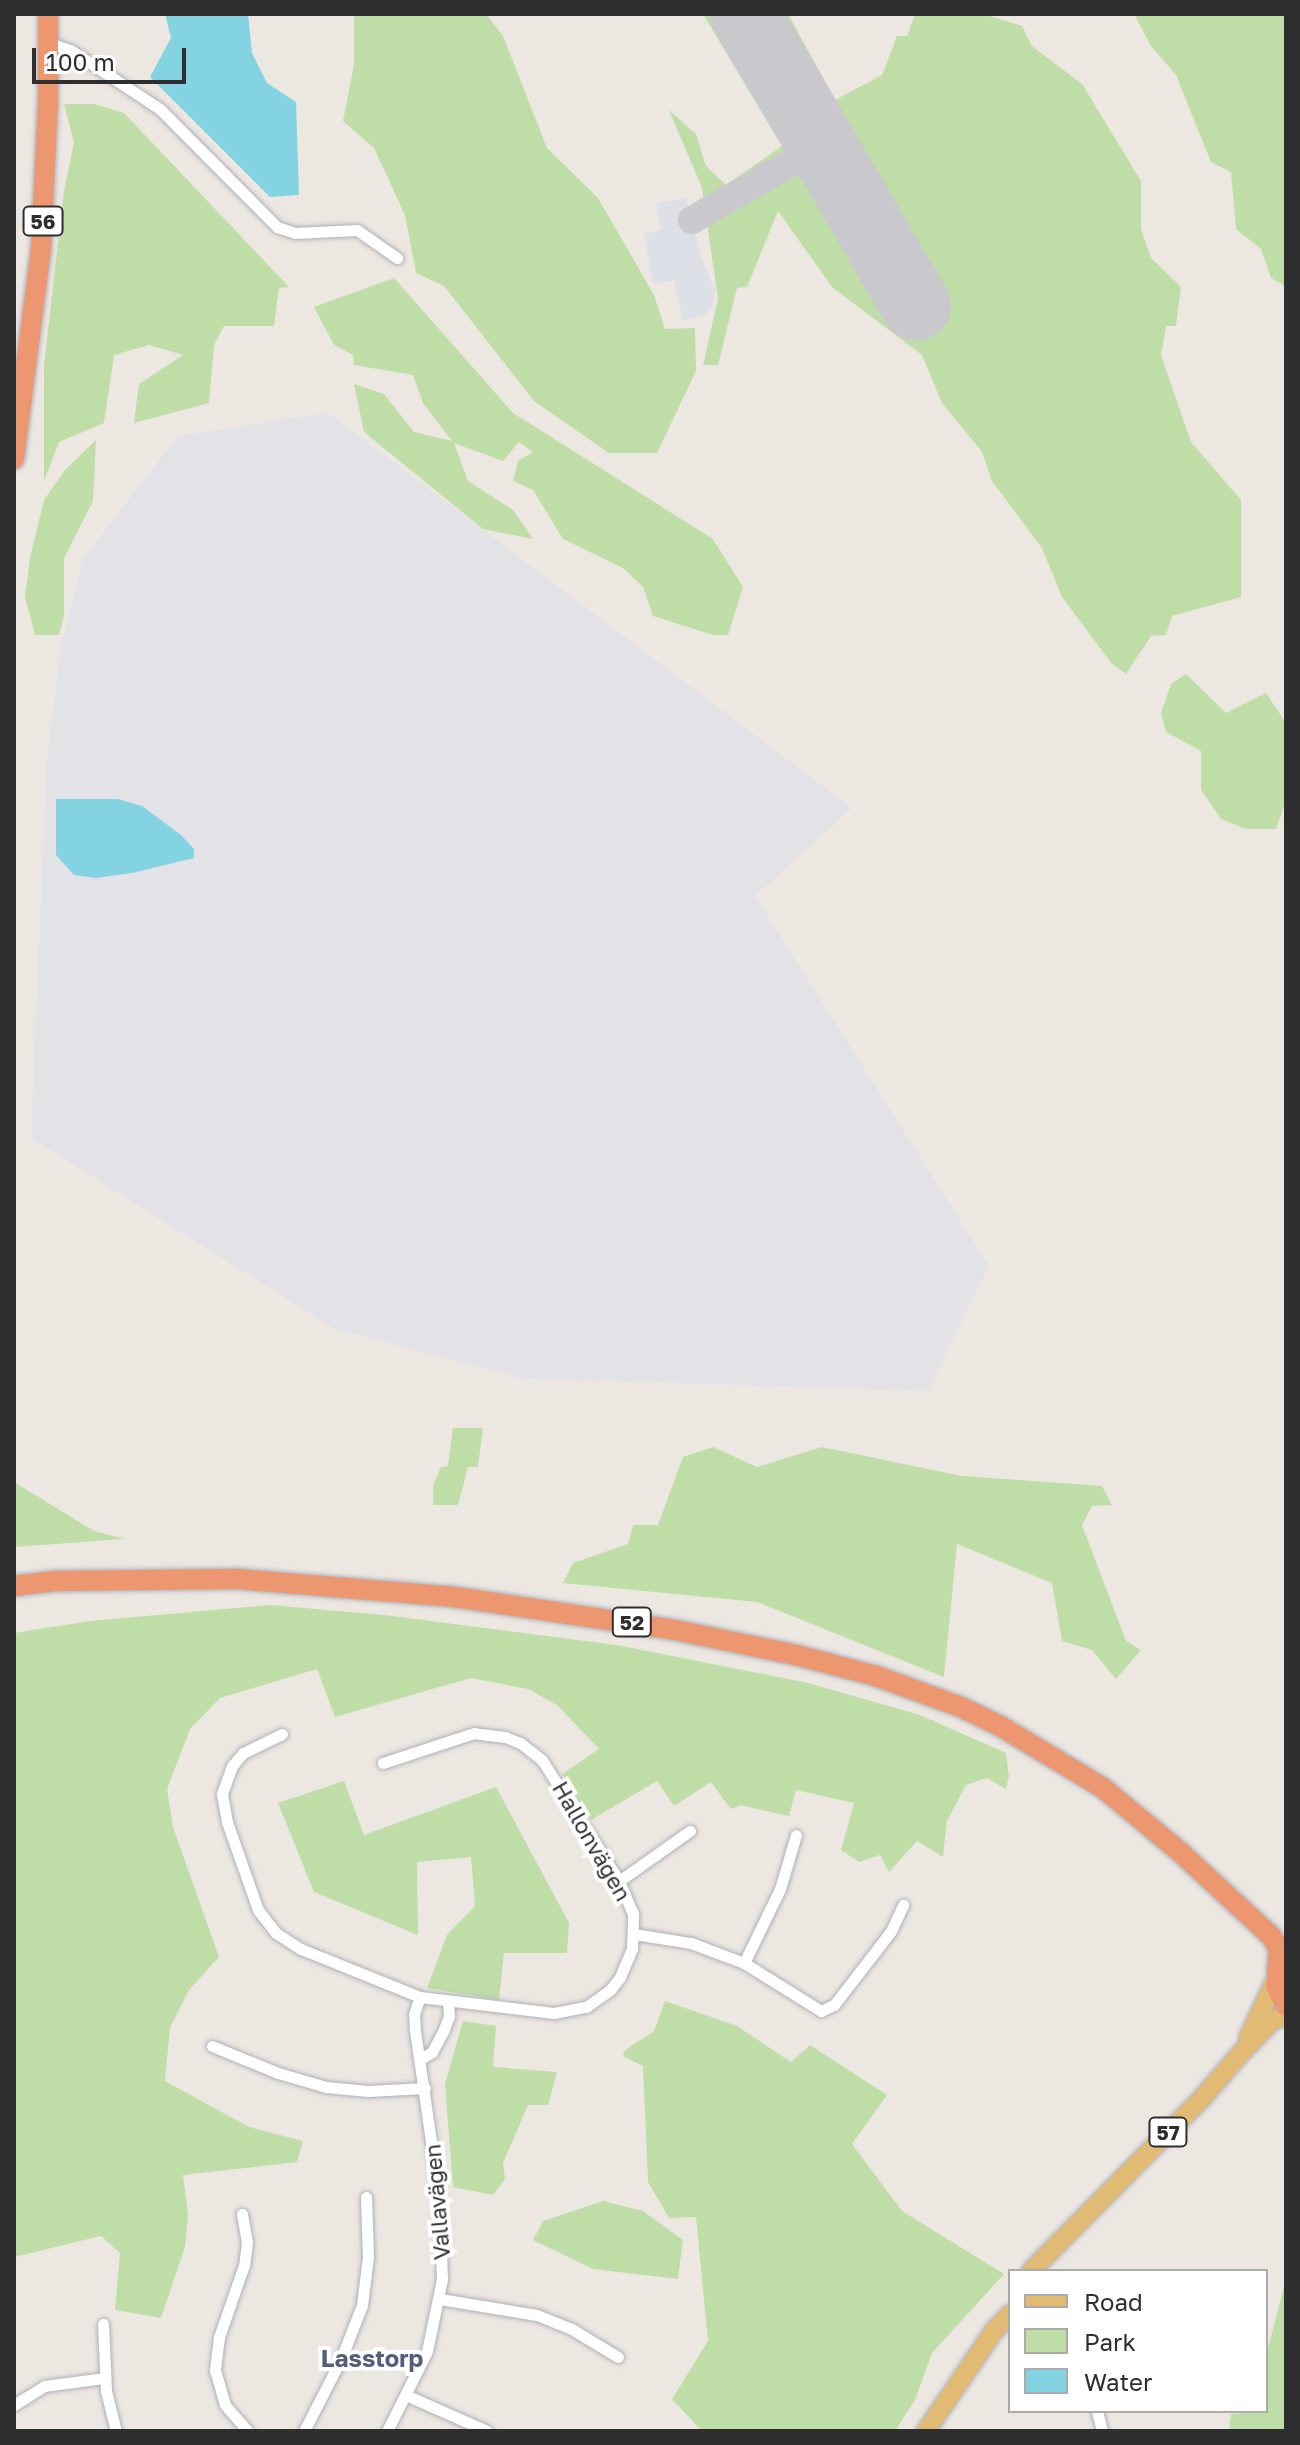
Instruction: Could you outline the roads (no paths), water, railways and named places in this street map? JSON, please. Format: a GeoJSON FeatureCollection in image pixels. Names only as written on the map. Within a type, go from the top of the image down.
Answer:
{"type":"FeatureCollection","features":[{"type":"Feature","properties":{"kind":"highway","name":"56"},"geometry":{"type":"LineString","coordinates":[[14,459],[41,249],[48,14]]}},
{"type":"Feature","properties":{"kind":"highway","name":"52"},"geometry":{"type":"LineString","coordinates":[[14,1579],[237,1579],[455,1597],[616,1619],[835,1664],[961,1707],[1075,1769],[1140,1817],[1277,1944],[1280,1969],[1278,1994],[1286,2006]]}},
{"type":"Feature","properties":{"kind":"highway","name":"52"},"geometry":{"type":"LineString","coordinates":[[14,1586],[55,1581]]}},
{"type":"Feature","properties":{"kind":"highway","name":"52"},"geometry":{"type":"LineString","coordinates":[[1245,1912],[1286,1932]]}},
{"type":"Feature","properties":{"kind":"main road","name":"57"},"geometry":{"type":"LineString","coordinates":[[1242,2052],[1280,1969]]}},
{"type":"Feature","properties":{"kind":"main road","name":"57"},"geometry":{"type":"LineString","coordinates":[[1033,2269],[1203,2097],[1271,2022],[1286,2014]]}},
{"type":"Feature","properties":{"kind":"main road","name":"57"},"geometry":{"type":"LineString","coordinates":[[1049,2269],[1078,2233],[1091,2208]]}},
{"type":"Feature","properties":{"kind":"main road"},"geometry":{"type":"LineString","coordinates":[[926,2431],[994,2331],[1008,2304]]}},
{"type":"Feature","properties":{"kind":"main road"},"geometry":{"type":"LineString","coordinates":[[994,2331],[1008,2316]]}},
{"type":"Feature","properties":{"kind":"street"},"geometry":{"type":"LineString","coordinates":[[49,43],[72,51],[160,109],[277,227],[295,233],[357,230],[397,258]]}},
{"type":"Feature","properties":{"kind":"street","name":"Hallonvägen"},"geometry":{"type":"LineString","coordinates":[[383,1763],[474,1733],[505,1737],[520,1743],[552,1773],[619,1881],[633,1914],[634,1934]]}},
{"type":"Feature","properties":{"kind":"street"},"geometry":{"type":"LineString","coordinates":[[282,1734],[243,1753],[232,1766],[222,1794],[227,1822],[258,1910],[276,1933],[301,1949],[420,1997],[530,2012],[554,2013],[586,2007],[610,1990],[620,1977],[634,1934],[691,1943],[744,1963],[820,2011],[834,2005],[891,1931],[903,1905]]}},
{"type":"Feature","properties":{"kind":"street"},"geometry":{"type":"LineString","coordinates":[[619,1881],[690,1831]]}},
{"type":"Feature","properties":{"kind":"street"},"geometry":{"type":"LineString","coordinates":[[744,1963],[780,1889],[796,1835]]}},
{"type":"Feature","properties":{"kind":"street","name":"Vallavägen"},"geometry":{"type":"LineString","coordinates":[[387,2431],[408,2396],[427,2351],[440,2299],[442,2228],[414,2014],[420,1997]]}},
{"type":"Feature","properties":{"kind":"street"},"geometry":{"type":"LineString","coordinates":[[420,2059],[432,2052],[444,2029],[449,2016],[448,2002]]}},
{"type":"Feature","properties":{"kind":"street"},"geometry":{"type":"LineString","coordinates":[[212,2046],[278,2073],[326,2087],[368,2091],[425,2088]]}},
{"type":"Feature","properties":{"kind":"street"},"geometry":{"type":"LineString","coordinates":[[304,2431],[345,2349],[362,2305],[368,2257],[366,2197]]}},
{"type":"Feature","properties":{"kind":"street"},"geometry":{"type":"LineString","coordinates":[[242,2214],[247,2242],[244,2265],[219,2337],[215,2370],[225,2405],[248,2431]]}},
{"type":"Feature","properties":{"kind":"street"},"geometry":{"type":"LineString","coordinates":[[440,2299],[537,2315],[577,2332],[618,2357]]}},
{"type":"Feature","properties":{"kind":"street"},"geometry":{"type":"LineString","coordinates":[[103,2324],[105,2378],[116,2431]]}},
{"type":"Feature","properties":{"kind":"street"},"geometry":{"type":"LineString","coordinates":[[14,2405],[44,2386],[105,2378]]}},
{"type":"Feature","properties":{"kind":"street"},"geometry":{"type":"LineString","coordinates":[[408,2396],[487,2431]]}},
{"type":"Feature","properties":{"kind":"water"},"geometry":{"type":"Polygon","coordinates":[[[165,14],[248,14],[252,53],[267,83],[296,102],[299,195],[270,197],[150,77],[171,38],[165,14]]]}},
{"type":"Feature","properties":{"kind":"water"},"geometry":{"type":"Polygon","coordinates":[[[56,799],[118,799],[142,806],[181,835],[194,849],[194,858],[132,873],[96,878],[74,875],[56,855],[56,799]]]}},
{"type":"Feature","properties":{"kind":"district","name":"Lasstorp"},"geometry":{"type":"Point","coordinates":[372,2358]}}]}
